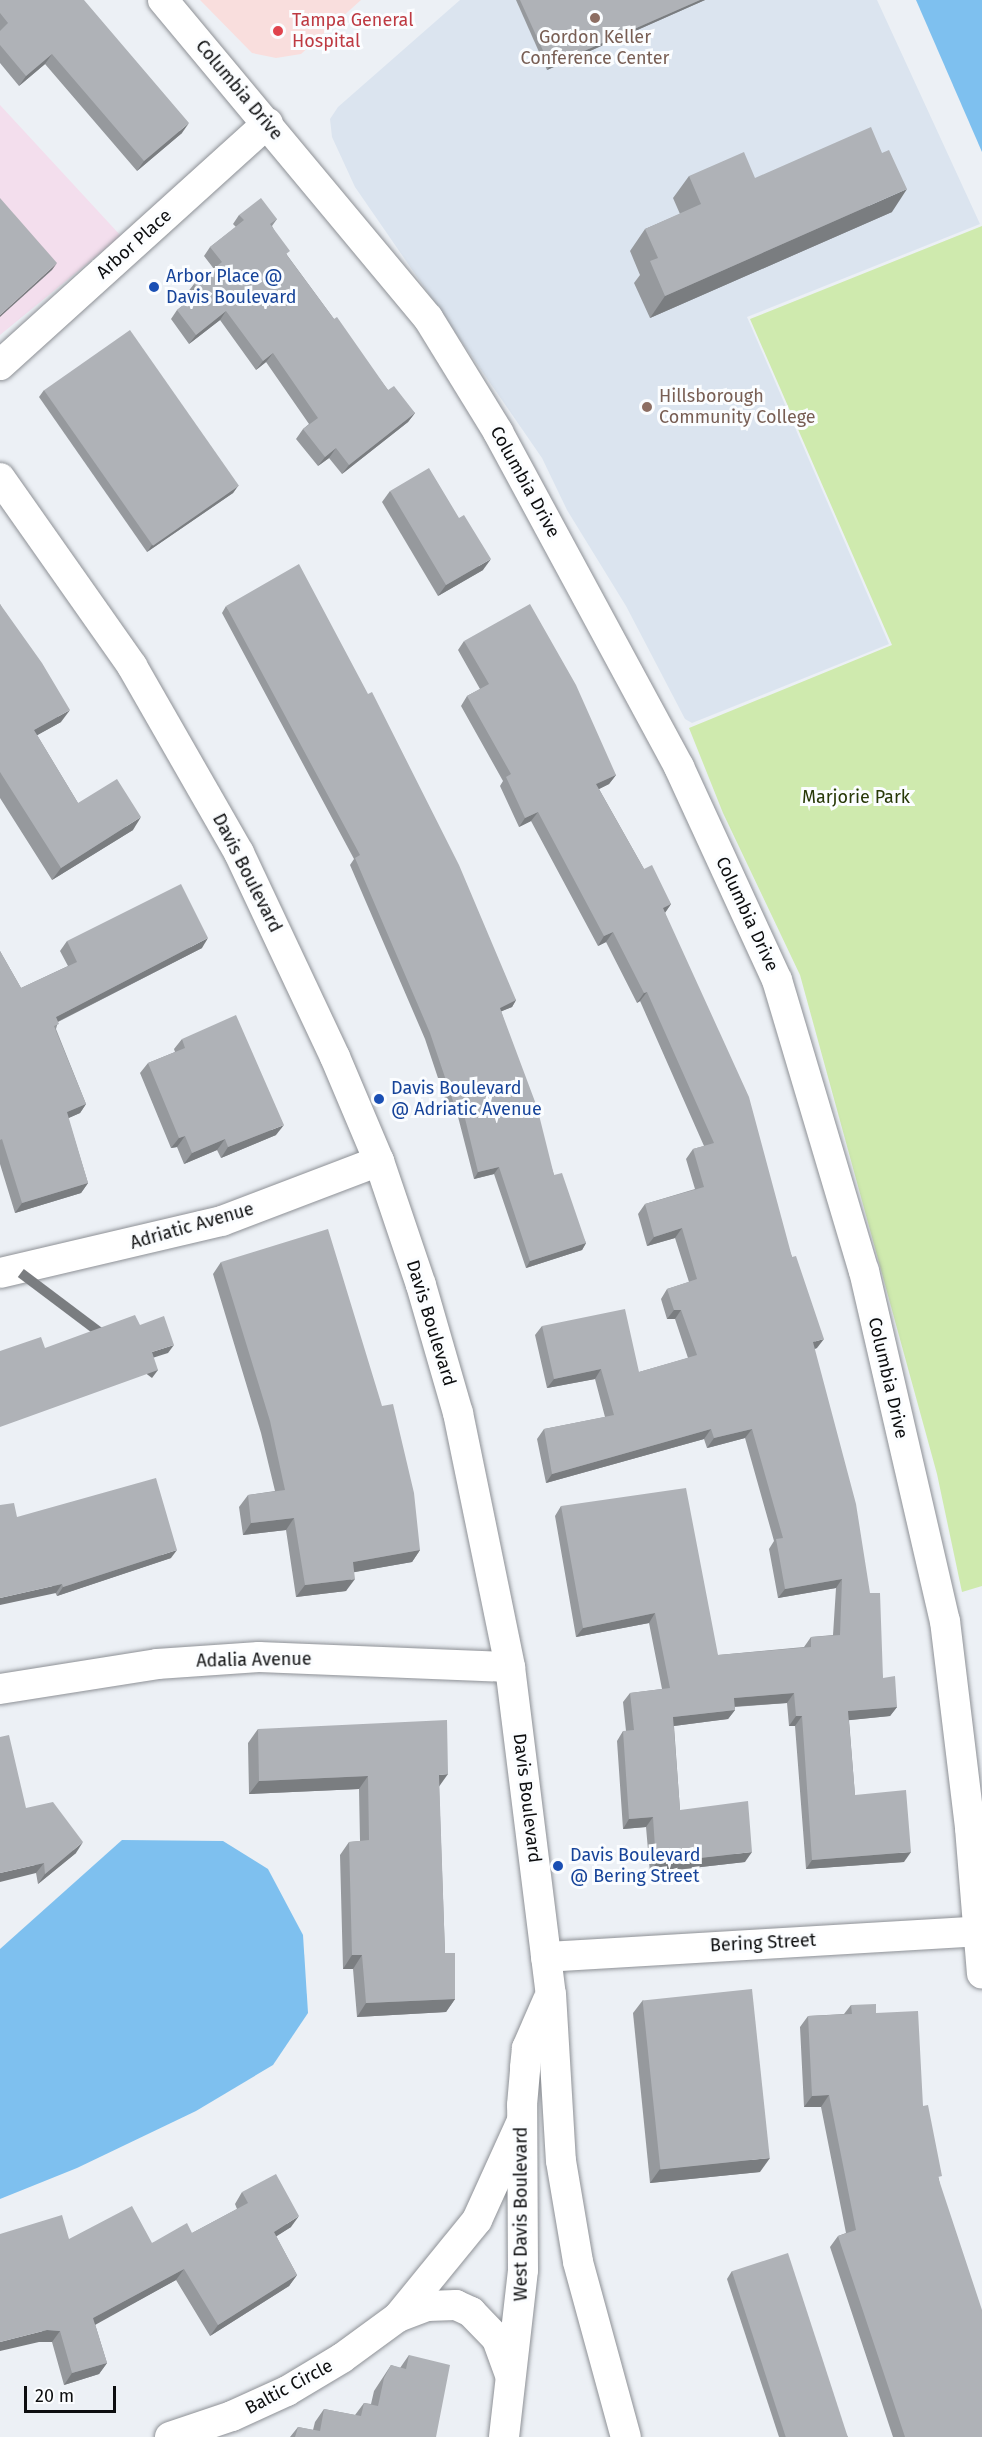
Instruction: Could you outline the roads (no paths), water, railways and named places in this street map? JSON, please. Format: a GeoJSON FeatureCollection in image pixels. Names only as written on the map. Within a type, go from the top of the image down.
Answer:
{"type":"FeatureCollection","features":[{"type":"Feature","properties":{"kind":"street","name":"Columbia Drive"},"geometry":{"type":"LineString","coordinates":[[163,0],[268,123],[428,318],[498,432],[679,767],[777,980],[864,1271],[945,1621],[960,1724],[982,1974]]}},
{"type":"Feature","properties":{"kind":"street","name":"Arbor Place"},"geometry":{"type":"LineString","coordinates":[[0,365],[268,123]]}},
{"type":"Feature","properties":{"kind":"street","name":"Davis Boulevard"},"geometry":{"type":"LineString","coordinates":[[0,478],[100,618],[190,764],[289,955],[379,1161],[458,1413],[510,1667],[551,1994],[561,2161],[578,2262],[626,2437]]}},
{"type":"Feature","properties":{"kind":"street","name":"Adriatic Avenue"},"geometry":{"type":"LineString","coordinates":[[0,1273],[222,1221],[379,1161]]}},
{"type":"Feature","properties":{"kind":"street","name":"Adalia Avenue"},"geometry":{"type":"LineString","coordinates":[[0,1689],[157,1664],[259,1657],[510,1667]]}},
{"type":"Feature","properties":{"kind":"street","name":"Bering Street"},"geometry":{"type":"LineString","coordinates":[[546,1957],[979,1930]]}},
{"type":"Feature","properties":{"kind":"street","name":"West Davis Boulevard"},"geometry":{"type":"LineString","coordinates":[[504,2437],[523,2270],[522,2121],[527,2048],[551,1994]]}},
{"type":"Feature","properties":{"kind":"street"},"geometry":{"type":"LineString","coordinates":[[398,2317],[477,2220],[522,2121]]}},
{"type":"Feature","properties":{"kind":"street"},"geometry":{"type":"LineString","coordinates":[[398,2317],[427,2306],[456,2305],[471,2312],[497,2338],[512,2382]]}},
{"type":"Feature","properties":{"kind":"street","name":"Baltic Circle"},"geometry":{"type":"LineString","coordinates":[[170,2437],[232,2416],[288,2391],[342,2358],[398,2317]]}},
{"type":"Feature","properties":{"kind":"water"},"geometry":{"type":"Polygon","coordinates":[[[916,0],[982,0],[982,152],[916,0]]]}},
{"type":"Feature","properties":{"kind":"water"},"geometry":{"type":"Polygon","coordinates":[[[122,1840],[223,1841],[268,1869],[303,1935],[308,2013],[273,2065],[196,2111],[77,2168],[0,2199],[0,1949],[122,1840]]]}},
{"type":"Feature","properties":{"kind":"place","name":"Gordon Keller Conference Center"},"geometry":{"type":"Point","coordinates":[595,18]}},
{"type":"Feature","properties":{"kind":"place","name":"Tampa General Hospital"},"geometry":{"type":"Point","coordinates":[278,31]}},
{"type":"Feature","properties":{"kind":"place","name":"Arbor Place @ Davis Boulevard"},"geometry":{"type":"Point","coordinates":[154,287]}},
{"type":"Feature","properties":{"kind":"place","name":"Hillsborough Community College"},"geometry":{"type":"Point","coordinates":[647,407]}},
{"type":"Feature","properties":{"kind":"place","name":"Davis Boulevard @ Adriatic Avenue"},"geometry":{"type":"Point","coordinates":[379,1099]}},
{"type":"Feature","properties":{"kind":"place","name":"Davis Boulevard @ Bering Street"},"geometry":{"type":"Point","coordinates":[558,1866]}},
{"type":"Feature","properties":{"kind":"park label","name":"Marjorie Park"},"geometry":{"type":"Point","coordinates":[856,797]}}]}
